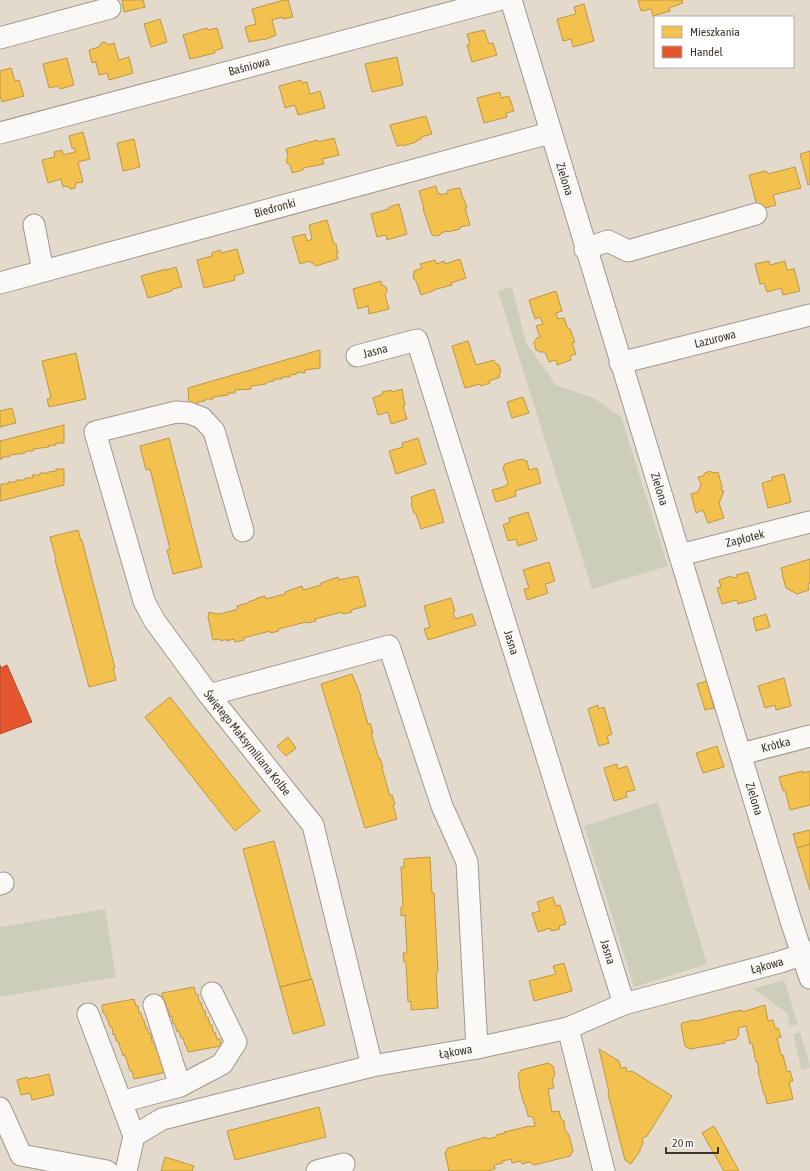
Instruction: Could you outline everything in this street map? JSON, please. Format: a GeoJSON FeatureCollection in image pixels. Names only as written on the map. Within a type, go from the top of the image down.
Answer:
{"type":"FeatureCollection","features":[{"type":"Feature","properties":{"kind":"street","name":"Baśniowa"},"geometry":{"type":"LineString","coordinates":[[0,133],[498,0]]}},
{"type":"Feature","properties":{"kind":"street","name":"Zielona"},"geometry":{"type":"LineString","coordinates":[[510,0],[791,921],[806,953],[810,978]]}},
{"type":"Feature","properties":{"kind":"street"},"geometry":{"type":"LineString","coordinates":[[0,38],[110,8]]}},
{"type":"Feature","properties":{"kind":"street","name":"Biedronki"},"geometry":{"type":"LineString","coordinates":[[0,283],[550,133]]}},
{"type":"Feature","properties":{"kind":"street"},"geometry":{"type":"LineString","coordinates":[[585,249],[608,242],[628,251],[756,214]]}},
{"type":"Feature","properties":{"kind":"street"},"geometry":{"type":"LineString","coordinates":[[34,225],[43,271]]}},
{"type":"Feature","properties":{"kind":"street","name":"Lazurowa"},"geometry":{"type":"LineString","coordinates":[[620,363],[810,315]]}},
{"type":"Feature","properties":{"kind":"street","name":"Jasna"},"geometry":{"type":"LineString","coordinates":[[357,356],[417,340],[624,1004]]}},
{"type":"Feature","properties":{"kind":"street","name":"Świętego Maksymiliana Kolbe"},"geometry":{"type":"LineString","coordinates":[[243,531],[214,431],[202,418],[189,413],[176,412],[95,432],[144,601],[154,620],[209,695],[313,825],[372,1066]]}},
{"type":"Feature","properties":{"kind":"street","name":"Zapłotek"},"geometry":{"type":"LineString","coordinates":[[680,555],[810,522]]}},
{"type":"Feature","properties":{"kind":"street"},"geometry":{"type":"LineString","coordinates":[[209,695],[389,646],[442,806],[467,862],[477,1048]]}},
{"type":"Feature","properties":{"kind":"street","name":"Krótka"},"geometry":{"type":"LineString","coordinates":[[741,754],[810,736]]}},
{"type":"Feature","properties":{"kind":"street","name":"Łąkowa"},"geometry":{"type":"LineString","coordinates":[[134,1136],[162,1120],[372,1066],[477,1048],[568,1028],[624,1004],[780,962],[806,953]]}},
{"type":"Feature","properties":{"kind":"street"},"geometry":{"type":"LineString","coordinates":[[121,1102],[180,1086],[222,1064],[236,1042],[212,993]]}},
{"type":"Feature","properties":{"kind":"street"},"geometry":{"type":"LineString","coordinates":[[154,1005],[180,1086]]}},
{"type":"Feature","properties":{"kind":"street"},"geometry":{"type":"LineString","coordinates":[[88,1014],[134,1136],[126,1171]]}},
{"type":"Feature","properties":{"kind":"street"},"geometry":{"type":"LineString","coordinates":[[568,1028],[604,1171]]}},
{"type":"Feature","properties":{"kind":"street"},"geometry":{"type":"LineString","coordinates":[[0,1108],[21,1155],[107,1171]]}},
{"type":"Feature","properties":{"kind":"street"},"geometry":{"type":"LineString","coordinates":[[317,1171],[344,1164]]}},
{"type":"Feature","properties":{"kind":"green space"},"geometry":{"type":"Polygon","coordinates":[[[512,287],[526,343],[557,386],[592,397],[621,417],[668,566],[592,589],[498,291],[512,287]]]}},
{"type":"Feature","properties":{"kind":"green space"},"geometry":{"type":"Polygon","coordinates":[[[658,802],[707,964],[634,987],[584,826],[658,802]]]}},
{"type":"Feature","properties":{"kind":"green space"},"geometry":{"type":"Polygon","coordinates":[[[105,909],[116,977],[0,997],[0,927],[105,909]]]}},
{"type":"Feature","properties":{"kind":"green space"},"geometry":{"type":"Polygon","coordinates":[[[784,980],[798,1024],[790,1026],[787,1013],[753,989],[784,980]]]}},
{"type":"Feature","properties":{"kind":"green space"},"geometry":{"type":"Polygon","coordinates":[[[800,1032],[810,1066],[809,1068],[803,1070],[801,1068],[793,1034],[800,1032]]]}},
{"type":"Feature","properties":{"kind":"building: Mieszkania"},"geometry":{"type":"Polygon","coordinates":[[[122,0],[143,0],[145,7],[124,12],[122,0]]]}},
{"type":"Feature","properties":{"kind":"building: Mieszkania"},"geometry":{"type":"Polygon","coordinates":[[[288,0],[293,17],[283,19],[283,17],[272,20],[276,35],[264,40],[249,42],[245,27],[256,24],[252,9],[288,0]]]}},
{"type":"Feature","properties":{"kind":"building: Mieszkania"},"geometry":{"type":"Polygon","coordinates":[[[638,0],[682,0],[683,3],[669,8],[670,11],[653,16],[651,9],[641,11],[638,0]]]}},
{"type":"Feature","properties":{"kind":"building: Mieszkania"},"geometry":{"type":"Polygon","coordinates":[[[584,4],[594,41],[573,47],[571,39],[563,41],[557,19],[576,14],[574,7],[584,4]]]}},
{"type":"Feature","properties":{"kind":"building: Mieszkania"},"geometry":{"type":"Polygon","coordinates":[[[160,19],[167,42],[151,47],[144,24],[160,19]]]}},
{"type":"Feature","properties":{"kind":"building: Mieszkania"},"geometry":{"type":"Polygon","coordinates":[[[207,28],[208,30],[217,28],[223,48],[214,51],[215,53],[190,59],[183,35],[207,28]]]}},
{"type":"Feature","properties":{"kind":"building: Mieszkania"},"geometry":{"type":"Polygon","coordinates":[[[484,30],[489,44],[493,43],[497,55],[472,62],[467,45],[470,44],[467,34],[484,30]]]}},
{"type":"Feature","properties":{"kind":"building: Mieszkania"},"geometry":{"type":"Polygon","coordinates":[[[105,42],[108,45],[114,43],[119,60],[129,57],[133,73],[109,80],[107,73],[99,75],[96,62],[92,63],[89,50],[99,47],[101,43],[105,42]]]}},
{"type":"Feature","properties":{"kind":"building: Mieszkania"},"geometry":{"type":"Polygon","coordinates":[[[397,57],[403,85],[372,92],[365,64],[397,57]]]}},
{"type":"Feature","properties":{"kind":"building: Mieszkania"},"geometry":{"type":"Polygon","coordinates":[[[67,58],[74,85],[60,89],[58,86],[49,88],[43,64],[67,58]]]}},
{"type":"Feature","properties":{"kind":"building: Mieszkania"},"geometry":{"type":"Polygon","coordinates":[[[11,68],[15,81],[19,80],[24,96],[2,102],[0,95],[0,71],[11,68]]]}},
{"type":"Feature","properties":{"kind":"building: Mieszkania"},"geometry":{"type":"Polygon","coordinates":[[[301,80],[302,83],[307,82],[310,94],[320,91],[325,108],[298,115],[295,105],[285,108],[279,86],[301,80]]]}},
{"type":"Feature","properties":{"kind":"building: Mieszkania"},"geometry":{"type":"Polygon","coordinates":[[[500,92],[501,98],[509,96],[514,111],[506,113],[507,117],[484,123],[477,98],[500,92]]]}},
{"type":"Feature","properties":{"kind":"building: Mieszkania"},"geometry":{"type":"Polygon","coordinates":[[[426,116],[432,134],[421,137],[421,139],[416,142],[403,146],[397,146],[390,125],[426,116]]]}},
{"type":"Feature","properties":{"kind":"building: Mieszkania"},"geometry":{"type":"Polygon","coordinates":[[[83,132],[90,159],[78,162],[83,182],[76,183],[75,188],[71,189],[67,186],[63,187],[61,179],[48,183],[42,160],[55,157],[54,152],[62,150],[63,155],[75,152],[75,149],[72,148],[69,136],[83,132]]]}},
{"type":"Feature","properties":{"kind":"building: Mieszkania"},"geometry":{"type":"Polygon","coordinates":[[[334,138],[339,155],[322,159],[324,164],[303,168],[303,170],[292,173],[290,165],[286,160],[288,156],[286,149],[317,140],[318,142],[334,138]]]}},
{"type":"Feature","properties":{"kind":"building: Mieszkania"},"geometry":{"type":"Polygon","coordinates":[[[134,139],[140,167],[123,171],[117,143],[134,139]]]}},
{"type":"Feature","properties":{"kind":"building: Mieszkania"},"geometry":{"type":"Polygon","coordinates":[[[810,151],[810,184],[808,185],[800,154],[810,151]]]}},
{"type":"Feature","properties":{"kind":"building: Mieszkania"},"geometry":{"type":"Polygon","coordinates":[[[795,167],[801,188],[773,195],[776,205],[758,210],[749,175],[766,171],[768,174],[795,167]]]}},
{"type":"Feature","properties":{"kind":"building: Mieszkania"},"geometry":{"type":"Polygon","coordinates":[[[436,186],[438,194],[440,193],[440,195],[448,193],[447,191],[452,189],[460,188],[467,208],[465,208],[470,225],[441,233],[440,235],[432,235],[423,209],[419,191],[436,186]]]}},
{"type":"Feature","properties":{"kind":"building: Mieszkania"},"geometry":{"type":"Polygon","coordinates":[[[399,204],[407,234],[387,240],[386,235],[377,237],[371,214],[389,209],[389,207],[399,204]]]}},
{"type":"Feature","properties":{"kind":"building: Mieszkania"},"geometry":{"type":"Polygon","coordinates":[[[327,220],[334,244],[336,244],[338,259],[316,266],[309,261],[300,264],[292,237],[305,234],[307,241],[312,239],[309,225],[327,220]]]}},
{"type":"Feature","properties":{"kind":"building: Mieszkania"},"geometry":{"type":"Polygon","coordinates":[[[237,249],[244,273],[234,276],[235,280],[204,288],[197,260],[212,256],[212,253],[220,250],[221,253],[237,249]]]}},
{"type":"Feature","properties":{"kind":"building: Mieszkania"},"geometry":{"type":"Polygon","coordinates":[[[460,259],[466,278],[451,283],[452,285],[421,295],[413,276],[414,271],[422,268],[420,264],[435,260],[436,264],[444,261],[445,264],[460,259]]]}},
{"type":"Feature","properties":{"kind":"building: Mieszkania"},"geometry":{"type":"Polygon","coordinates":[[[769,261],[770,265],[785,261],[787,270],[794,269],[800,291],[783,295],[781,288],[767,292],[764,283],[760,284],[755,264],[769,261]]]}},
{"type":"Feature","properties":{"kind":"building: Mieszkania"},"geometry":{"type":"Polygon","coordinates":[[[176,267],[182,287],[148,298],[141,276],[176,267]]]}},
{"type":"Feature","properties":{"kind":"building: Mieszkania"},"geometry":{"type":"Polygon","coordinates":[[[381,281],[382,285],[386,287],[387,291],[385,295],[389,309],[369,314],[368,306],[358,309],[353,289],[381,281]]]}},
{"type":"Feature","properties":{"kind":"building: Mieszkania"},"geometry":{"type":"Polygon","coordinates":[[[556,291],[562,311],[556,313],[558,319],[564,318],[568,329],[570,329],[575,342],[572,343],[576,354],[570,356],[571,360],[557,365],[556,360],[549,362],[545,352],[536,350],[534,342],[540,337],[536,326],[543,324],[540,317],[535,319],[529,300],[556,291]]]}},
{"type":"Feature","properties":{"kind":"building: Mieszkania"},"geometry":{"type":"Polygon","coordinates":[[[468,341],[476,365],[494,360],[495,363],[499,365],[501,372],[499,374],[500,377],[481,386],[480,384],[465,388],[452,346],[468,341]]]}},
{"type":"Feature","properties":{"kind":"building: Mieszkania"},"geometry":{"type":"Polygon","coordinates":[[[320,350],[320,368],[305,370],[305,373],[297,372],[297,374],[290,375],[290,377],[282,377],[282,379],[274,379],[274,381],[267,382],[266,384],[251,386],[251,389],[235,390],[235,393],[228,393],[228,395],[213,397],[213,399],[206,399],[205,401],[197,402],[198,404],[189,405],[188,388],[320,350]]]}},
{"type":"Feature","properties":{"kind":"building: Mieszkania"},"geometry":{"type":"Polygon","coordinates":[[[76,353],[86,399],[49,407],[47,399],[51,398],[42,361],[76,353]]]}},
{"type":"Feature","properties":{"kind":"building: Mieszkania"},"geometry":{"type":"Polygon","coordinates":[[[402,389],[405,405],[403,406],[407,419],[391,424],[388,412],[378,415],[373,398],[383,394],[382,392],[391,390],[392,392],[402,389]]]}},
{"type":"Feature","properties":{"kind":"building: Mieszkania"},"geometry":{"type":"Polygon","coordinates":[[[523,397],[529,413],[512,418],[507,402],[523,397]]]}},
{"type":"Feature","properties":{"kind":"building: Mieszkania"},"geometry":{"type":"Polygon","coordinates":[[[12,408],[16,423],[0,427],[0,411],[12,408]]]}},
{"type":"Feature","properties":{"kind":"building: Mieszkania"},"geometry":{"type":"Polygon","coordinates":[[[64,425],[64,443],[56,443],[56,445],[48,446],[49,447],[33,449],[33,451],[26,451],[25,453],[10,455],[9,457],[2,457],[2,459],[0,459],[0,441],[64,425]]]}},
{"type":"Feature","properties":{"kind":"building: Mieszkania"},"geometry":{"type":"Polygon","coordinates":[[[169,438],[202,567],[173,574],[167,550],[170,549],[150,469],[146,470],[140,446],[169,438]]]}},
{"type":"Feature","properties":{"kind":"building: Mieszkania"},"geometry":{"type":"Polygon","coordinates":[[[418,438],[426,464],[396,474],[389,451],[403,447],[402,443],[418,438]]]}},
{"type":"Feature","properties":{"kind":"building: Mieszkania"},"geometry":{"type":"Polygon","coordinates":[[[521,459],[527,461],[529,470],[537,468],[541,483],[515,491],[516,496],[496,502],[492,490],[506,486],[508,483],[503,468],[505,464],[521,459]]]}},
{"type":"Feature","properties":{"kind":"building: Mieszkania"},"geometry":{"type":"Polygon","coordinates":[[[56,469],[64,469],[64,485],[0,501],[1,484],[16,482],[16,480],[25,480],[25,478],[33,478],[32,475],[40,475],[40,473],[56,471],[56,469]]]}},
{"type":"Feature","properties":{"kind":"building: Mieszkania"},"geometry":{"type":"Polygon","coordinates":[[[710,471],[713,473],[718,472],[722,487],[721,490],[724,491],[719,503],[724,518],[708,523],[703,510],[696,513],[691,494],[698,492],[701,485],[698,477],[703,476],[705,473],[710,471]]]}},
{"type":"Feature","properties":{"kind":"building: Mieszkania"},"geometry":{"type":"Polygon","coordinates":[[[784,474],[791,502],[768,508],[762,483],[772,480],[772,477],[784,474]]]}},
{"type":"Feature","properties":{"kind":"building: Mieszkania"},"geometry":{"type":"Polygon","coordinates":[[[434,489],[444,522],[421,529],[411,504],[411,497],[434,489]]]}},
{"type":"Feature","properties":{"kind":"building: Mieszkania"},"geometry":{"type":"Polygon","coordinates":[[[528,512],[537,540],[518,546],[516,539],[508,541],[503,525],[510,522],[509,518],[528,512]]]}},
{"type":"Feature","properties":{"kind":"building: Mieszkania"},"geometry":{"type":"Polygon","coordinates":[[[78,530],[81,541],[82,540],[115,668],[113,668],[116,680],[89,687],[50,537],[78,530]]]}},
{"type":"Feature","properties":{"kind":"building: Mieszkania"},"geometry":{"type":"Polygon","coordinates":[[[810,559],[809,590],[797,594],[786,588],[781,568],[810,559]]]}},
{"type":"Feature","properties":{"kind":"building: Mieszkania"},"geometry":{"type":"Polygon","coordinates":[[[549,562],[555,581],[545,584],[548,593],[527,600],[524,589],[529,588],[523,570],[549,562]]]}},
{"type":"Feature","properties":{"kind":"building: Mieszkania"},"geometry":{"type":"Polygon","coordinates":[[[748,572],[756,599],[738,604],[737,600],[722,604],[717,588],[721,587],[719,580],[731,576],[732,578],[737,577],[736,575],[748,572]]]}},
{"type":"Feature","properties":{"kind":"building: Mieszkania"},"geometry":{"type":"Polygon","coordinates":[[[358,576],[366,606],[351,610],[352,612],[343,614],[342,612],[315,619],[316,621],[278,629],[279,631],[270,633],[270,631],[243,638],[244,640],[235,642],[234,639],[227,641],[227,639],[221,641],[220,639],[213,640],[208,617],[209,612],[217,614],[224,613],[238,609],[237,606],[248,603],[257,598],[265,596],[266,599],[285,594],[285,592],[302,586],[303,590],[321,585],[321,583],[338,577],[339,580],[358,576]]]}},
{"type":"Feature","properties":{"kind":"building: Mieszkania"},"geometry":{"type":"Polygon","coordinates":[[[451,598],[455,611],[453,612],[455,619],[472,614],[476,625],[428,640],[424,629],[430,627],[424,606],[451,598]]]}},
{"type":"Feature","properties":{"kind":"building: Mieszkania"},"geometry":{"type":"Polygon","coordinates":[[[766,614],[770,627],[756,631],[753,618],[766,614]]]}},
{"type":"Feature","properties":{"kind":"building: Mieszkania"},"geometry":{"type":"Polygon","coordinates":[[[352,674],[361,696],[368,724],[370,723],[373,733],[371,733],[383,767],[382,768],[390,796],[392,795],[395,804],[393,805],[397,819],[365,828],[321,684],[352,674]]]}},
{"type":"Feature","properties":{"kind":"building: Mieszkania"},"geometry":{"type":"Polygon","coordinates":[[[784,678],[791,706],[776,710],[775,705],[765,708],[758,686],[784,678]]]}},
{"type":"Feature","properties":{"kind":"building: Mieszkania"},"geometry":{"type":"Polygon","coordinates":[[[707,681],[714,708],[705,710],[697,684],[707,681]]]}},
{"type":"Feature","properties":{"kind":"building: Mieszkania"},"geometry":{"type":"Polygon","coordinates":[[[170,697],[260,811],[235,831],[145,717],[170,697]]]}},
{"type":"Feature","properties":{"kind":"building: Mieszkania"},"geometry":{"type":"Polygon","coordinates":[[[598,705],[599,709],[604,707],[612,734],[607,736],[609,743],[599,746],[588,709],[598,705]]]}},
{"type":"Feature","properties":{"kind":"building: Mieszkania"},"geometry":{"type":"Polygon","coordinates":[[[288,737],[296,748],[286,756],[277,746],[288,737]]]}},
{"type":"Feature","properties":{"kind":"building: Mieszkania"},"geometry":{"type":"Polygon","coordinates":[[[717,746],[724,767],[703,773],[696,753],[717,746]]]}},
{"type":"Feature","properties":{"kind":"building: Mieszkania"},"geometry":{"type":"Polygon","coordinates":[[[617,764],[618,769],[627,766],[635,790],[626,792],[627,797],[614,801],[604,768],[617,764]]]}},
{"type":"Feature","properties":{"kind":"building: Mieszkania"},"geometry":{"type":"Polygon","coordinates":[[[803,771],[803,773],[810,771],[810,805],[790,810],[785,790],[783,791],[779,777],[803,771]]]}},
{"type":"Feature","properties":{"kind":"building: Mieszkania"},"geometry":{"type":"Polygon","coordinates":[[[810,830],[810,844],[797,848],[793,834],[810,830]]]}},
{"type":"Feature","properties":{"kind":"building: Mieszkania"},"geometry":{"type":"Polygon","coordinates":[[[274,841],[311,979],[280,987],[243,849],[274,841]]]}},
{"type":"Feature","properties":{"kind":"building: Mieszkania"},"geometry":{"type":"Polygon","coordinates":[[[810,844],[810,890],[797,848],[810,844]]]}},
{"type":"Feature","properties":{"kind":"building: Mieszkania"},"geometry":{"type":"Polygon","coordinates":[[[430,857],[432,893],[434,893],[438,972],[436,973],[438,1008],[411,1010],[411,1001],[408,1002],[406,962],[404,962],[403,953],[407,953],[405,915],[401,916],[401,907],[403,907],[401,867],[404,867],[404,859],[430,857]]]}},
{"type":"Feature","properties":{"kind":"building: Mieszkania"},"geometry":{"type":"Polygon","coordinates":[[[553,897],[556,906],[560,905],[566,924],[559,926],[560,929],[551,931],[550,928],[538,932],[532,913],[540,911],[537,902],[553,897]]]}},
{"type":"Feature","properties":{"kind":"building: Mieszkania"},"geometry":{"type":"Polygon","coordinates":[[[564,963],[572,991],[534,1001],[529,981],[556,974],[553,966],[564,963]]]}},
{"type":"Feature","properties":{"kind":"building: Mieszkania"},"geometry":{"type":"Polygon","coordinates":[[[312,979],[325,1025],[293,1034],[280,987],[312,979]]]}},
{"type":"Feature","properties":{"kind":"building: Mieszkania"},"geometry":{"type":"Polygon","coordinates":[[[194,987],[196,995],[198,994],[199,1002],[201,1002],[203,1010],[205,1010],[206,1018],[208,1017],[210,1025],[212,1025],[213,1032],[215,1032],[217,1039],[220,1039],[221,1046],[188,1052],[183,1038],[181,1038],[179,1031],[177,1032],[175,1024],[173,1024],[172,1016],[170,1017],[165,1001],[163,1001],[162,993],[194,987]]]}},
{"type":"Feature","properties":{"kind":"building: Mieszkania"},"geometry":{"type":"Polygon","coordinates":[[[134,999],[136,1006],[138,1006],[139,1013],[141,1013],[144,1020],[146,1028],[147,1027],[149,1034],[151,1034],[152,1042],[154,1041],[156,1049],[157,1048],[159,1056],[161,1056],[167,1072],[134,1079],[125,1055],[123,1056],[118,1041],[116,1041],[115,1034],[113,1035],[112,1027],[110,1027],[105,1013],[103,1013],[102,1005],[134,999]]]}},
{"type":"Feature","properties":{"kind":"building: Mieszkania"},"geometry":{"type":"Polygon","coordinates":[[[765,1005],[768,1021],[773,1020],[775,1028],[778,1028],[781,1037],[777,1038],[781,1055],[783,1055],[787,1072],[790,1071],[793,1081],[789,1082],[793,1099],[767,1104],[758,1071],[757,1061],[756,1062],[752,1043],[750,1044],[746,1026],[738,1028],[739,1034],[736,1039],[725,1041],[725,1043],[690,1049],[685,1046],[681,1026],[682,1023],[694,1020],[696,1021],[742,1010],[742,1012],[765,1005]]]}},
{"type":"Feature","properties":{"kind":"building: Mieszkania"},"geometry":{"type":"Polygon","coordinates":[[[599,1049],[619,1061],[621,1068],[626,1067],[627,1072],[632,1071],[672,1096],[647,1136],[642,1138],[643,1143],[640,1151],[631,1164],[625,1160],[608,1094],[609,1092],[599,1049]]]}},
{"type":"Feature","properties":{"kind":"building: Mieszkania"},"geometry":{"type":"Polygon","coordinates":[[[548,1063],[553,1066],[555,1075],[552,1080],[554,1088],[548,1089],[552,1112],[559,1111],[561,1119],[564,1121],[565,1130],[569,1135],[573,1151],[570,1156],[534,1165],[529,1162],[522,1164],[521,1161],[512,1163],[511,1159],[494,1165],[495,1169],[488,1171],[449,1171],[445,1153],[448,1148],[486,1137],[487,1139],[496,1137],[496,1135],[505,1133],[504,1132],[535,1126],[533,1117],[528,1116],[524,1104],[519,1086],[518,1074],[521,1070],[548,1063]]]}},
{"type":"Feature","properties":{"kind":"building: Mieszkania"},"geometry":{"type":"Polygon","coordinates":[[[49,1074],[54,1095],[32,1100],[30,1093],[21,1095],[17,1080],[49,1074]]]}},
{"type":"Feature","properties":{"kind":"building: Mieszkania"},"geometry":{"type":"Polygon","coordinates":[[[319,1107],[326,1137],[235,1160],[227,1131],[319,1107]]]}},
{"type":"Feature","properties":{"kind":"building: Mieszkania"},"geometry":{"type":"Polygon","coordinates":[[[714,1126],[739,1171],[724,1171],[702,1133],[714,1126]]]}},
{"type":"Feature","properties":{"kind":"building: Mieszkania"},"geometry":{"type":"Polygon","coordinates":[[[165,1157],[194,1166],[192,1171],[161,1171],[165,1157]]]}},
{"type":"Feature","properties":{"kind":"building: Handel"},"geometry":{"type":"Polygon","coordinates":[[[0,665],[1,668],[7,665],[32,722],[0,734],[0,665]]]}}]}
